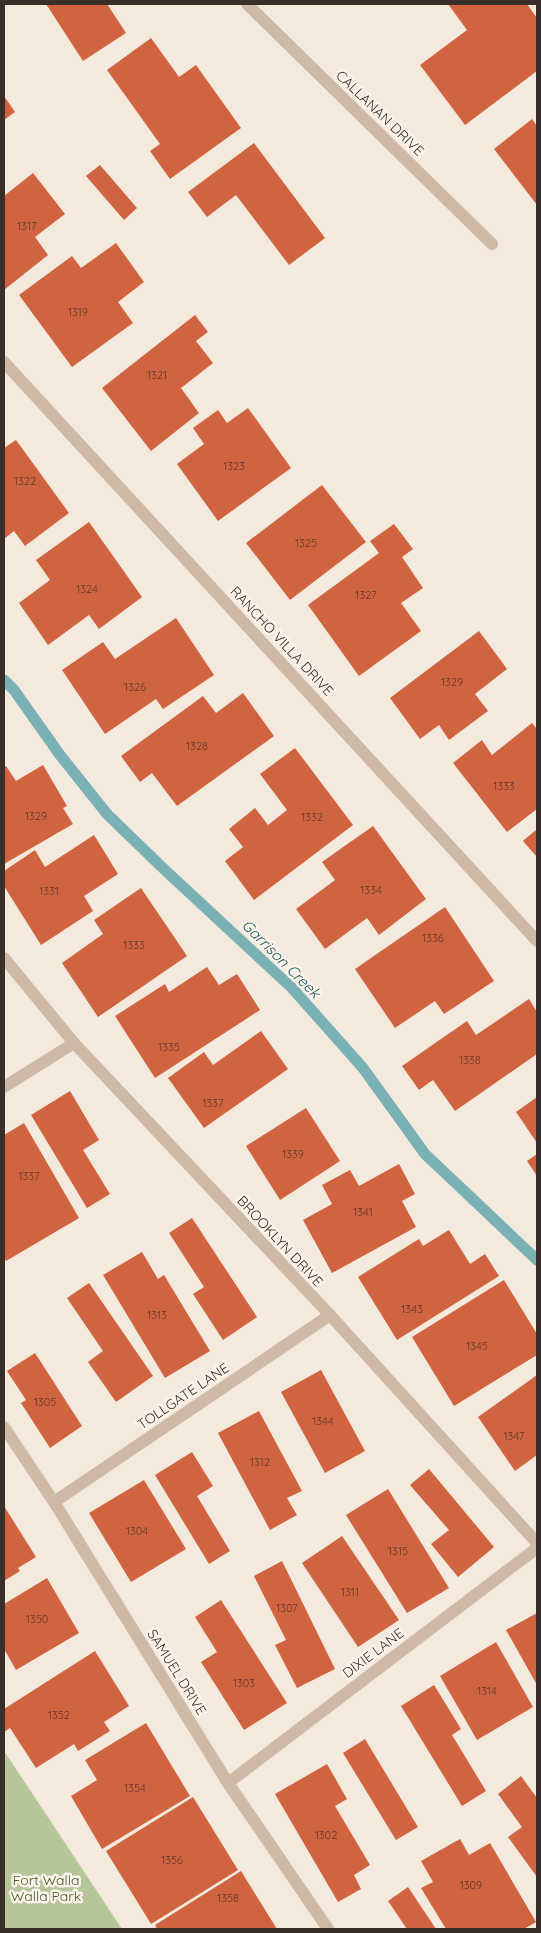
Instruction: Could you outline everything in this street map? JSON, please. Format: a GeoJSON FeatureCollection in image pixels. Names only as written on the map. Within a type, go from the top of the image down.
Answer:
{"type":"FeatureCollection","features":[{"type":"Feature","properties":{"kind":"street","name":"CALLANAN DRIVE"},"geometry":{"type":"LineString","coordinates":[[247,4],[492,244]]}},
{"type":"Feature","properties":{"kind":"street","name":"RANCHO VILLA DRIVE"},"geometry":{"type":"LineString","coordinates":[[4,362],[537,941]]}},
{"type":"Feature","properties":{"kind":"street","name":"BROOKLYN DRIVE"},"geometry":{"type":"LineString","coordinates":[[4,958],[74,1043],[330,1315],[537,1543]]}},
{"type":"Feature","properties":{"kind":"street"},"geometry":{"type":"LineString","coordinates":[[4,1087],[74,1043]]}},
{"type":"Feature","properties":{"kind":"street","name":"TOLLGATE LANE"},"geometry":{"type":"LineString","coordinates":[[54,1502],[330,1315]]}},
{"type":"Feature","properties":{"kind":"street","name":"SAMUEL DRIVE"},"geometry":{"type":"LineString","coordinates":[[4,1427],[54,1502],[228,1782],[328,1929]]}},
{"type":"Feature","properties":{"kind":"street","name":"DIXIE LANE"},"geometry":{"type":"LineString","coordinates":[[228,1782],[537,1548]]}},
{"type":"Feature","properties":{"kind":"green space","name":"Fort Walla Walla Park"},"geometry":{"type":"Polygon","coordinates":[[[4,1751],[122,1929],[4,1929],[4,1751]]]}},
{"type":"Feature","properties":{"kind":"building"},"geometry":{"type":"Polygon","coordinates":[[[46,4],[107,4],[126,33],[83,61],[46,4]]]}},
{"type":"Feature","properties":{"kind":"building"},"geometry":{"type":"Polygon","coordinates":[[[448,4],[527,4],[537,18],[537,71],[465,125],[420,65],[467,30],[448,4]]]}},
{"type":"Feature","properties":{"kind":"building"},"geometry":{"type":"Polygon","coordinates":[[[151,38],[179,77],[196,65],[241,128],[170,179],[150,151],[160,144],[107,70],[151,38]]]}},
{"type":"Feature","properties":{"kind":"building"},"geometry":{"type":"Polygon","coordinates":[[[4,96],[15,112],[4,120],[4,96]]]}},
{"type":"Feature","properties":{"kind":"building"},"geometry":{"type":"Polygon","coordinates":[[[532,119],[537,126],[537,205],[494,149],[532,119]]]}},
{"type":"Feature","properties":{"kind":"building"},"geometry":{"type":"Polygon","coordinates":[[[254,143],[325,238],[289,265],[236,195],[207,217],[188,192],[254,143]]]}},
{"type":"Feature","properties":{"kind":"building"},"geometry":{"type":"Polygon","coordinates":[[[100,165],[137,208],[124,220],[86,176],[100,165]]]}},
{"type":"Feature","properties":{"kind":"building"},"geometry":{"type":"Polygon","coordinates":[[[33,173],[65,214],[35,237],[48,255],[4,290],[4,196],[33,173]]]}},
{"type":"Feature","properties":{"kind":"building"},"geometry":{"type":"Polygon","coordinates":[[[116,243],[144,282],[118,302],[133,323],[72,367],[19,295],[72,256],[81,268],[116,243]]]}},
{"type":"Feature","properties":{"kind":"building"},"geometry":{"type":"Polygon","coordinates":[[[195,315],[208,332],[196,341],[213,363],[181,388],[199,413],[151,451],[102,388],[195,315]]]}},
{"type":"Feature","properties":{"kind":"building"},"geometry":{"type":"Polygon","coordinates":[[[248,408],[291,468],[218,521],[177,464],[204,444],[193,428],[218,410],[227,423],[248,408]]]}},
{"type":"Feature","properties":{"kind":"building"},"geometry":{"type":"Polygon","coordinates":[[[16,440],[69,513],[25,546],[14,531],[4,539],[4,448],[16,440]]]}},
{"type":"Feature","properties":{"kind":"building"},"geometry":{"type":"Polygon","coordinates":[[[322,485],[366,542],[290,600],[246,543],[322,485]]]}},
{"type":"Feature","properties":{"kind":"building"},"geometry":{"type":"Polygon","coordinates":[[[89,522],[142,597],[99,629],[89,615],[48,645],[19,603],[50,580],[36,560],[89,522]]]}},
{"type":"Feature","properties":{"kind":"building"},"geometry":{"type":"Polygon","coordinates":[[[394,524],[413,549],[402,557],[423,588],[401,603],[421,631],[359,676],[308,605],[379,553],[370,541],[394,524]]]}},
{"type":"Feature","properties":{"kind":"building"},"geometry":{"type":"Polygon","coordinates":[[[176,618],[214,675],[163,709],[156,699],[105,734],[62,670],[103,642],[115,659],[176,618]]]}},
{"type":"Feature","properties":{"kind":"building"},"geometry":{"type":"Polygon","coordinates":[[[479,631],[507,669],[475,694],[488,711],[449,740],[439,725],[420,739],[390,698],[479,631]]]}},
{"type":"Feature","properties":{"kind":"building"},"geometry":{"type":"Polygon","coordinates":[[[243,693],[274,736],[177,806],[152,773],[140,782],[121,756],[203,696],[216,713],[243,693]]]}},
{"type":"Feature","properties":{"kind":"building"},"geometry":{"type":"Polygon","coordinates":[[[532,723],[537,729],[537,809],[507,832],[453,763],[482,740],[492,755],[532,723]]]}},
{"type":"Feature","properties":{"kind":"building"},"geometry":{"type":"Polygon","coordinates":[[[295,748],[353,825],[254,900],[225,861],[243,847],[229,829],[255,808],[268,825],[287,810],[260,774],[295,748]]]}},
{"type":"Feature","properties":{"kind":"building"},"geometry":{"type":"Polygon","coordinates":[[[43,765],[67,806],[63,808],[73,824],[4,864],[4,767],[6,766],[16,781],[43,765]]]}},
{"type":"Feature","properties":{"kind":"building"},"geometry":{"type":"Polygon","coordinates":[[[373,826],[426,899],[379,935],[367,918],[325,949],[296,909],[335,880],[322,862],[373,826]]]}},
{"type":"Feature","properties":{"kind":"building"},"geometry":{"type":"Polygon","coordinates":[[[537,829],[537,857],[523,841],[537,829]]]}},
{"type":"Feature","properties":{"kind":"building"},"geometry":{"type":"Polygon","coordinates":[[[94,835],[118,874],[84,896],[93,911],[41,945],[4,886],[4,871],[35,850],[45,867],[94,835]]]}},
{"type":"Feature","properties":{"kind":"building"},"geometry":{"type":"Polygon","coordinates":[[[141,888],[187,956],[98,1017],[62,963],[103,934],[94,920],[141,888]]]}},
{"type":"Feature","properties":{"kind":"building"},"geometry":{"type":"Polygon","coordinates":[[[445,907],[494,981],[444,1014],[435,1001],[395,1028],[355,969],[445,907]]]}},
{"type":"Feature","properties":{"kind":"building"},"geometry":{"type":"Polygon","coordinates":[[[207,967],[219,985],[237,974],[260,1010],[155,1078],[115,1016],[165,984],[169,992],[207,967]]]}},
{"type":"Feature","properties":{"kind":"building"},"geometry":{"type":"Polygon","coordinates":[[[529,999],[537,1012],[537,1054],[455,1111],[433,1080],[419,1090],[402,1066],[467,1021],[476,1035],[529,999]]]}},
{"type":"Feature","properties":{"kind":"building"},"geometry":{"type":"Polygon","coordinates":[[[261,1031],[288,1069],[204,1128],[168,1078],[204,1052],[213,1065],[261,1031]]]}},
{"type":"Feature","properties":{"kind":"building"},"geometry":{"type":"Polygon","coordinates":[[[70,1091],[99,1140],[83,1150],[110,1194],[87,1208],[31,1115],[70,1091]]]}},
{"type":"Feature","properties":{"kind":"building"},"geometry":{"type":"Polygon","coordinates":[[[537,1097],[537,1143],[516,1112],[537,1097]]]}},
{"type":"Feature","properties":{"kind":"building"},"geometry":{"type":"Polygon","coordinates":[[[306,1108],[340,1161],[280,1200],[246,1146],[306,1108]]]}},
{"type":"Feature","properties":{"kind":"building"},"geometry":{"type":"Polygon","coordinates":[[[24,1123],[79,1218],[6,1261],[4,1257],[4,1135],[24,1123]]]}},
{"type":"Feature","properties":{"kind":"building"},"geometry":{"type":"Polygon","coordinates":[[[537,1154],[537,1176],[527,1161],[537,1154]]]}},
{"type":"Feature","properties":{"kind":"building"},"geometry":{"type":"Polygon","coordinates":[[[399,1164],[415,1194],[402,1201],[416,1227],[332,1273],[303,1220],[332,1204],[322,1185],[350,1170],[359,1186],[399,1164]]]}},
{"type":"Feature","properties":{"kind":"building"},"geometry":{"type":"Polygon","coordinates":[[[192,1218],[257,1317],[223,1340],[193,1294],[204,1287],[169,1233],[192,1218]]]}},
{"type":"Feature","properties":{"kind":"building"},"geometry":{"type":"Polygon","coordinates":[[[449,1230],[470,1264],[485,1254],[499,1276],[397,1340],[358,1277],[419,1239],[423,1246],[449,1230]]]}},
{"type":"Feature","properties":{"kind":"building"},"geometry":{"type":"Polygon","coordinates":[[[142,1252],[158,1279],[164,1275],[210,1351],[165,1378],[103,1275],[142,1252]]]}},
{"type":"Feature","properties":{"kind":"building"},"geometry":{"type":"Polygon","coordinates":[[[504,1280],[537,1334],[537,1355],[454,1406],[412,1337],[504,1280]]]}},
{"type":"Feature","properties":{"kind":"building"},"geometry":{"type":"Polygon","coordinates":[[[89,1283],[153,1376],[116,1402],[88,1362],[103,1351],[67,1298],[89,1283]]]}},
{"type":"Feature","properties":{"kind":"building"},"geometry":{"type":"Polygon","coordinates":[[[35,1353],[82,1426],[50,1448],[21,1403],[26,1400],[7,1371],[35,1353]]]}},
{"type":"Feature","properties":{"kind":"building"},"geometry":{"type":"Polygon","coordinates":[[[321,1370],[365,1451],[325,1473],[281,1392],[321,1370]]]}},
{"type":"Feature","properties":{"kind":"building"},"geometry":{"type":"Polygon","coordinates":[[[537,1375],[537,1455],[515,1471],[478,1417],[537,1375]]]}},
{"type":"Feature","properties":{"kind":"building"},"geometry":{"type":"Polygon","coordinates":[[[259,1411],[302,1491],[287,1498],[297,1515],[270,1530],[218,1433],[259,1411]]]}},
{"type":"Feature","properties":{"kind":"building"},"geometry":{"type":"Polygon","coordinates":[[[192,1452],[213,1486],[197,1496],[230,1551],[209,1564],[155,1475],[192,1452]]]}},
{"type":"Feature","properties":{"kind":"building"},"geometry":{"type":"Polygon","coordinates":[[[429,1469],[494,1547],[458,1577],[431,1544],[449,1530],[410,1485],[429,1469]]]}},
{"type":"Feature","properties":{"kind":"building"},"geometry":{"type":"Polygon","coordinates":[[[144,1480],[186,1549],[131,1582],[89,1513],[144,1480]]]}},
{"type":"Feature","properties":{"kind":"building"},"geometry":{"type":"Polygon","coordinates":[[[388,1489],[449,1588],[407,1613],[346,1515],[388,1489]]]}},
{"type":"Feature","properties":{"kind":"building"},"geometry":{"type":"Polygon","coordinates":[[[4,1506],[36,1557],[18,1568],[20,1571],[4,1581],[4,1506]]]}},
{"type":"Feature","properties":{"kind":"building"},"geometry":{"type":"Polygon","coordinates":[[[342,1536],[399,1620],[358,1647],[302,1563],[342,1536]]]}},
{"type":"Feature","properties":{"kind":"building"},"geometry":{"type":"Polygon","coordinates":[[[282,1561],[335,1669],[297,1688],[275,1645],[286,1640],[254,1576],[282,1561]]]}},
{"type":"Feature","properties":{"kind":"building"},"geometry":{"type":"Polygon","coordinates":[[[47,1578],[79,1633],[16,1670],[4,1649],[4,1604],[47,1578]]]}},
{"type":"Feature","properties":{"kind":"building"},"geometry":{"type":"Polygon","coordinates":[[[221,1600],[287,1703],[244,1730],[201,1662],[217,1652],[195,1617],[221,1600]]]}},
{"type":"Feature","properties":{"kind":"building"},"geometry":{"type":"Polygon","coordinates":[[[537,1613],[537,1685],[506,1630],[537,1613]]]}},
{"type":"Feature","properties":{"kind":"building"},"geometry":{"type":"Polygon","coordinates":[[[496,1642],[533,1707],[477,1740],[440,1676],[496,1642]]]}},
{"type":"Feature","properties":{"kind":"building"},"geometry":{"type":"Polygon","coordinates":[[[95,1651],[129,1706],[104,1722],[110,1731],[78,1751],[74,1744],[36,1768],[10,1728],[4,1732],[4,1709],[95,1651]]]}},
{"type":"Feature","properties":{"kind":"building"},"geometry":{"type":"Polygon","coordinates":[[[434,1685],[461,1729],[452,1735],[486,1791],[462,1806],[401,1706],[434,1685]]]}},
{"type":"Feature","properties":{"kind":"building"},"geometry":{"type":"Polygon","coordinates":[[[146,1723],[190,1796],[102,1849],[71,1796],[97,1780],[85,1760],[146,1723]]]}},
{"type":"Feature","properties":{"kind":"building"},"geometry":{"type":"Polygon","coordinates":[[[365,1739],[418,1827],[396,1840],[343,1753],[365,1739]]]}},
{"type":"Feature","properties":{"kind":"building"},"geometry":{"type":"Polygon","coordinates":[[[327,1764],[347,1799],[335,1806],[370,1865],[354,1875],[361,1889],[338,1902],[275,1794],[327,1764]]]}},
{"type":"Feature","properties":{"kind":"building"},"geometry":{"type":"Polygon","coordinates":[[[521,1776],[537,1798],[537,1877],[508,1837],[522,1827],[498,1794],[521,1776]]]}},
{"type":"Feature","properties":{"kind":"building"},"geometry":{"type":"Polygon","coordinates":[[[193,1797],[238,1870],[151,1924],[106,1851],[193,1797]]]}},
{"type":"Feature","properties":{"kind":"building"},"geometry":{"type":"Polygon","coordinates":[[[460,1839],[469,1855],[490,1843],[536,1922],[524,1929],[446,1929],[421,1888],[433,1882],[421,1861],[460,1839]]]}},
{"type":"Feature","properties":{"kind":"building"},"geometry":{"type":"Polygon","coordinates":[[[241,1871],[277,1929],[157,1929],[155,1925],[241,1871]]]}},
{"type":"Feature","properties":{"kind":"building"},"geometry":{"type":"Polygon","coordinates":[[[408,1887],[436,1929],[407,1929],[388,1901],[408,1887]]]}},
{"type":"Feature","properties":{"kind":"waterway","name":"Garrison Creek"},"geometry":{"type":"LineString","coordinates":[[4,680],[14,690],[60,755],[107,814],[292,988],[363,1068],[425,1154],[537,1260]]}}]}
